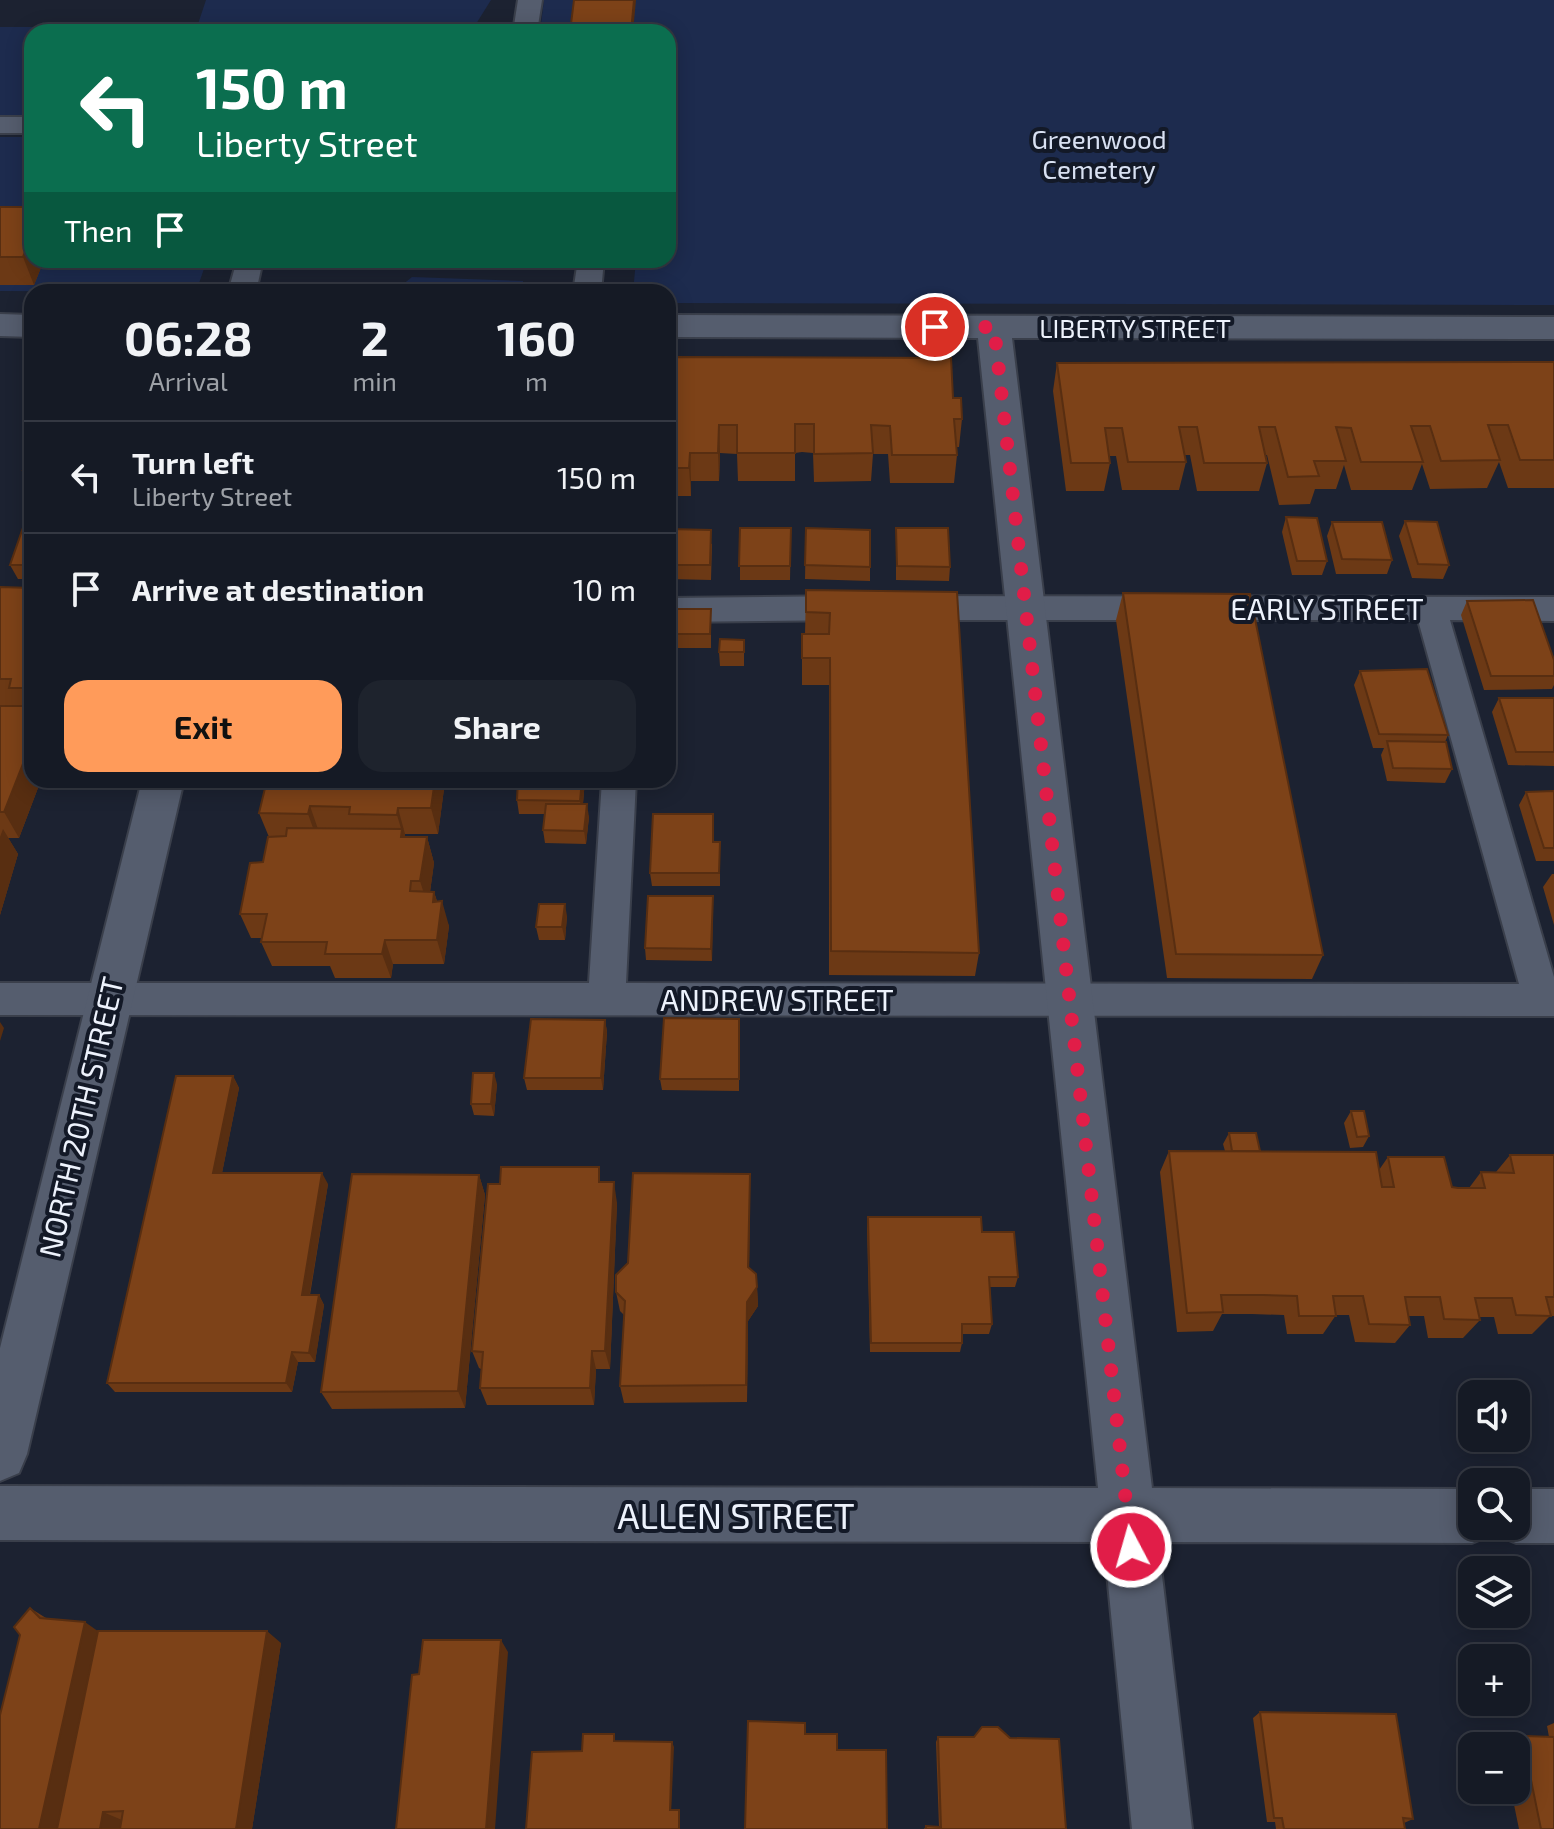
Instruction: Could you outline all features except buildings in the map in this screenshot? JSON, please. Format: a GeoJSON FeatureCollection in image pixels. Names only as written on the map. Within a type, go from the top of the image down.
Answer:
{"type":"FeatureCollection","features":[{"type":"Feature","properties":{"kind":"street"},"geometry":{"type":"LineString","coordinates":[[0,325],[24,326]]}},
{"type":"Feature","properties":{"kind":"street","name":"LIBERTY STREET"},"geometry":{"type":"LineString","coordinates":[[676,326],[1554,328]]}},
{"type":"Feature","properties":{"kind":"street"},"geometry":{"type":"LineString","coordinates":[[994,327],[1072,999],[1162,1829]]}},
{"type":"Feature","properties":{"kind":"street","name":"NORTH 20TH STREET"},"geometry":{"type":"LineString","coordinates":[[0,1454],[161,788]]}},
{"type":"Feature","properties":{"kind":"street","name":"ALLEN STREET"},"geometry":{"type":"LineString","coordinates":[[0,1513],[1458,1516]]}},
{"type":"Feature","properties":{"kind":"street"},"geometry":{"type":"LineString","coordinates":[[1530,1516],[1554,1516]]}},
{"type":"Feature","properties":{"kind":"lane"},"geometry":{"type":"LineString","coordinates":[[526,24],[530,0]]}},
{"type":"Feature","properties":{"kind":"lane"},"geometry":{"type":"LineString","coordinates":[[0,125],[24,125]]}},
{"type":"Feature","properties":{"kind":"lane","name":"EARLY STREET"},"geometry":{"type":"LineString","coordinates":[[676,610],[1028,606],[1554,609]]}},
{"type":"Feature","properties":{"kind":"lane"},"geometry":{"type":"LineString","coordinates":[[1431,609],[1548,1000]]}},
{"type":"Feature","properties":{"kind":"lane"},"geometry":{"type":"LineString","coordinates":[[607,999],[619,788]]}},
{"type":"Feature","properties":{"kind":"lane","name":"ANDREW STREET"},"geometry":{"type":"LineString","coordinates":[[0,999],[1548,1000]]}},
{"type":"Feature","properties":{"kind":"green space"},"geometry":{"type":"Polygon","coordinates":[[[206,0],[491,0],[476,24],[198,24],[206,0]]]}},
{"type":"Feature","properties":{"kind":"green space","name":"Greenwood Cemetery"},"geometry":{"type":"Polygon","coordinates":[[[544,0],[1554,0],[1554,305],[676,303],[676,284],[634,284],[635,268],[676,268],[676,24],[541,24],[544,0]]]}},
{"type":"Feature","properties":{"kind":"green space"},"geometry":{"type":"Polygon","coordinates":[[[0,27],[24,27],[24,118],[0,117],[0,27]]]}},
{"type":"Feature","properties":{"kind":"green space"},"geometry":{"type":"Polygon","coordinates":[[[0,137],[24,137],[24,268],[204,268],[199,284],[24,284],[24,291],[0,291],[0,137]]]}},
{"type":"Feature","properties":{"kind":"green space"},"geometry":{"type":"Polygon","coordinates":[[[412,277],[523,281],[523,284],[403,284],[412,277]]]}},
{"type":"Feature","properties":{"kind":"route"},"geometry":{"type":"LineString","coordinates":[[935,327],[994,327],[1028,606],[1131,1547]]}}]}
